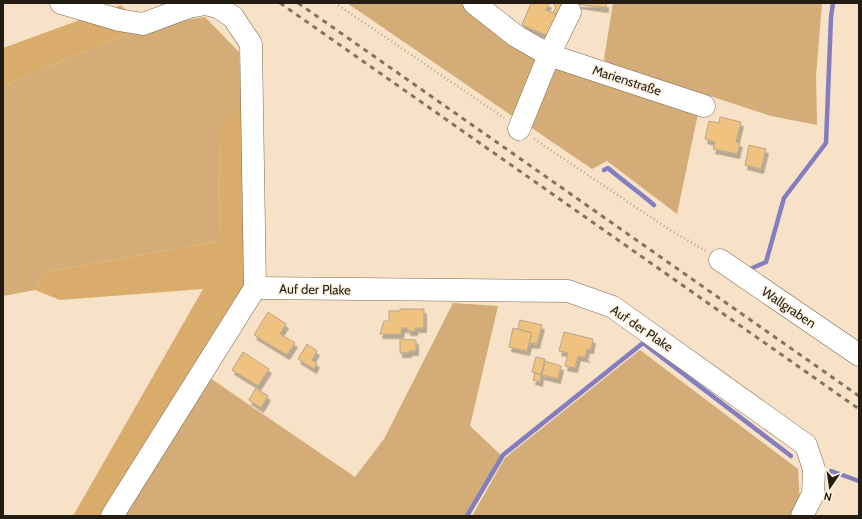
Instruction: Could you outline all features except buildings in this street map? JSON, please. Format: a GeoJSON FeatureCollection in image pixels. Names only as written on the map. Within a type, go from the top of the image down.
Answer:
{"type":"FeatureCollection","features":[{"type":"Feature","properties":{"kind":"street"},"geometry":{"type":"LineString","coordinates":[[61,3],[119,20],[143,24],[189,7],[205,4],[218,7],[234,17],[251,44],[255,288],[112,516]]}},
{"type":"Feature","properties":{"kind":"street","name":"Marienstraße"},"geometry":{"type":"LineString","coordinates":[[474,3],[516,36],[549,55],[704,106]]}},
{"type":"Feature","properties":{"kind":"street"},"geometry":{"type":"LineString","coordinates":[[519,129],[549,55],[570,12]]}},
{"type":"Feature","properties":{"kind":"street","name":"Wallgraben"},"geometry":{"type":"LineString","coordinates":[[720,260],[859,355]]}},
{"type":"Feature","properties":{"kind":"street","name":"Auf der Plake"},"geometry":{"type":"LineString","coordinates":[[255,288],[568,291],[613,307],[806,445],[814,469],[813,494],[802,516]]}},
{"type":"Feature","properties":{"kind":"shaded area"},"geometry":{"type":"Polygon","coordinates":[[[347,3],[466,3],[542,61],[515,118],[347,3]]]}},
{"type":"Feature","properties":{"kind":"shaded area"},"geometry":{"type":"Polygon","coordinates":[[[613,3],[822,3],[816,76],[817,125],[771,116],[609,66],[604,59],[613,3]]]}},
{"type":"Feature","properties":{"kind":"shaded area"},"geometry":{"type":"Polygon","coordinates":[[[121,5],[143,27],[3,86],[3,48],[121,5]]]}},
{"type":"Feature","properties":{"kind":"shaded area"},"geometry":{"type":"Polygon","coordinates":[[[205,17],[239,52],[242,110],[220,127],[219,241],[45,272],[35,290],[3,296],[3,86],[143,27],[205,17]]]}},
{"type":"Feature","properties":{"kind":"shaded area"},"geometry":{"type":"Polygon","coordinates":[[[549,62],[699,109],[677,214],[607,161],[592,169],[523,122],[549,62]]]}},
{"type":"Feature","properties":{"kind":"shaded area"},"geometry":{"type":"Polygon","coordinates":[[[242,110],[247,291],[103,516],[73,516],[203,289],[60,300],[35,290],[45,272],[219,241],[220,127],[231,112],[242,110]]]}},
{"type":"Feature","properties":{"kind":"shaded area"},"geometry":{"type":"Polygon","coordinates":[[[453,303],[498,306],[470,426],[502,456],[467,516],[123,516],[210,378],[355,477],[384,439],[453,303]]]}},
{"type":"Feature","properties":{"kind":"shaded area"},"geometry":{"type":"Polygon","coordinates":[[[640,350],[798,469],[800,503],[794,516],[472,516],[505,458],[640,350]]]}},
{"type":"Feature","properties":{"kind":"waterway"},"geometry":{"type":"LineString","coordinates":[[750,269],[766,262],[784,198],[826,143],[831,17],[833,3]]}},
{"type":"Feature","properties":{"kind":"waterway"},"geometry":{"type":"LineString","coordinates":[[604,170],[608,168],[654,205]]}},
{"type":"Feature","properties":{"kind":"waterway"},"geometry":{"type":"LineString","coordinates":[[467,516],[503,455],[643,343],[791,456]]}},
{"type":"Feature","properties":{"kind":"waterway"},"geometry":{"type":"LineString","coordinates":[[831,471],[859,481]]}},
{"type":"Feature","properties":{"kind":"railway"},"geometry":{"type":"LineString","coordinates":[[280,3],[859,409]]}},
{"type":"Feature","properties":{"kind":"railway"},"geometry":{"type":"LineString","coordinates":[[298,3],[859,396]]}}]}
